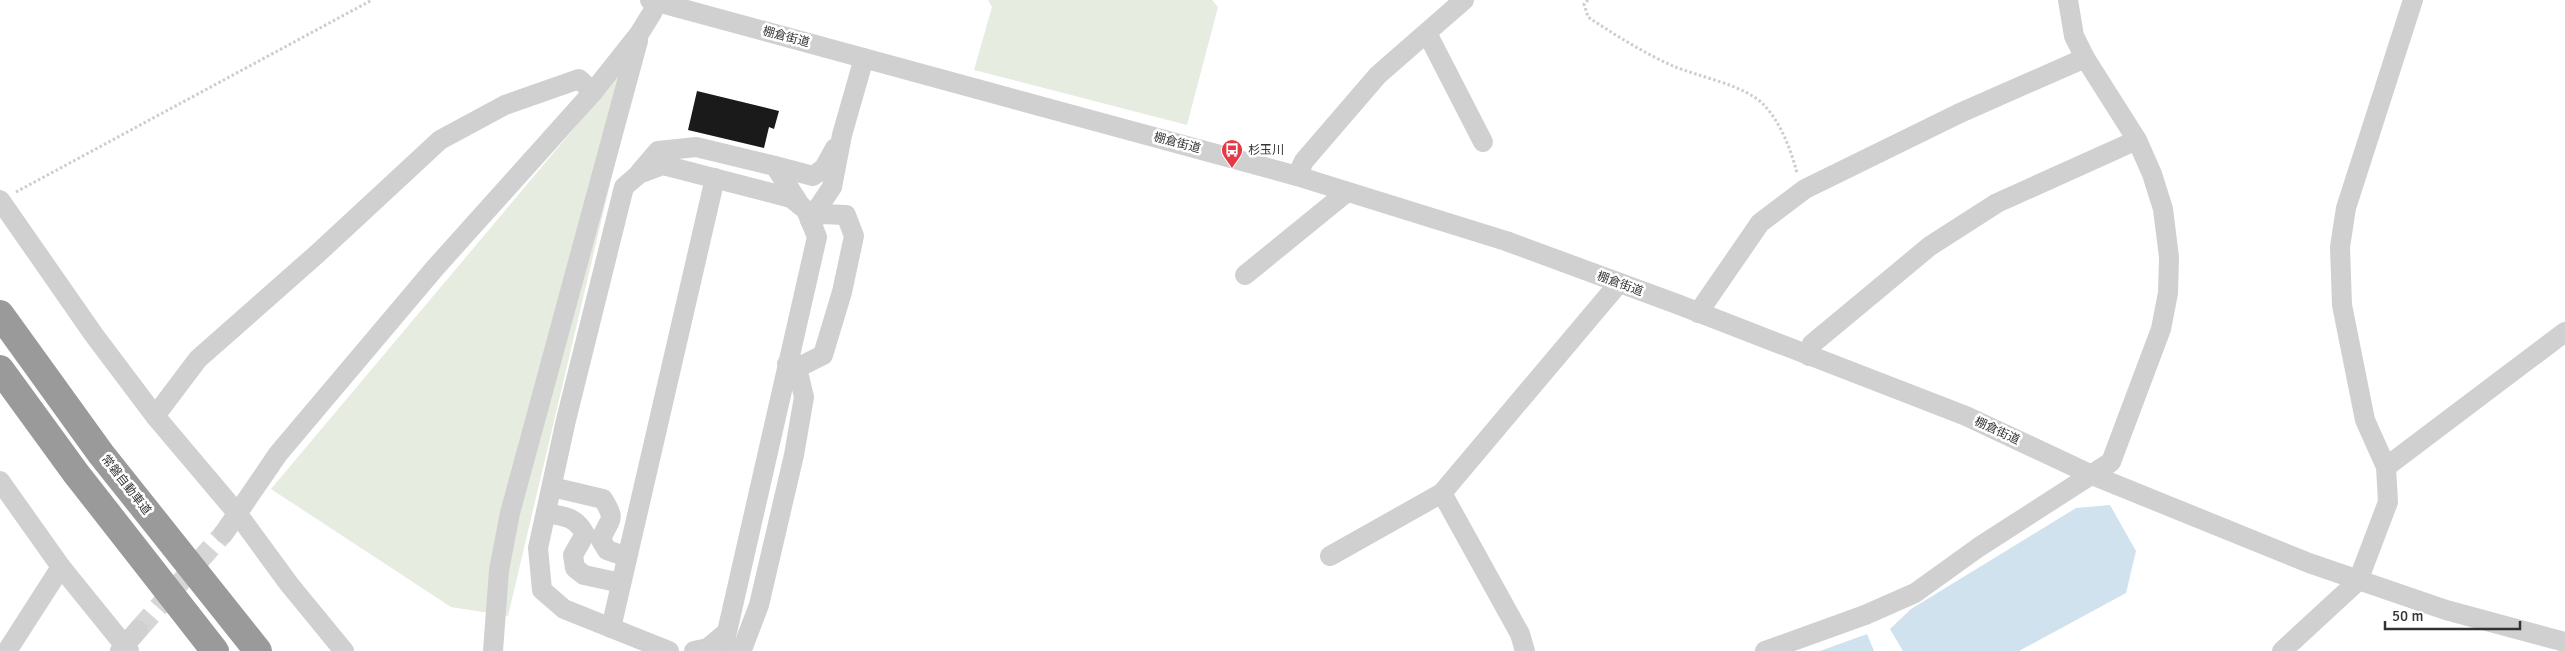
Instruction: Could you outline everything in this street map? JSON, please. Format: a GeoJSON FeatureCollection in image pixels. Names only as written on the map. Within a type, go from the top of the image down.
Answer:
{"type":"FeatureCollection","features":[{"type":"Feature","properties":{"kind":"highway","name":"常磐自動車道"},"geometry":{"type":"LineString","coordinates":[[0,314],[101,454],[258,651]]}},
{"type":"Feature","properties":{"kind":"highway"},"geometry":{"type":"LineString","coordinates":[[0,369],[74,472],[215,651]]}},
{"type":"Feature","properties":{"kind":"street"},"geometry":{"type":"LineString","coordinates":[[1297,176],[1304,161],[1378,74],[1464,0]]}},
{"type":"Feature","properties":{"kind":"street"},"geometry":{"type":"LineString","coordinates":[[1765,651],[1865,615],[1915,592],[1979,547],[2111,462],[2161,329],[2168,293],[2169,258],[2163,209],[2152,174],[2137,140],[2085,58],[2074,36],[2068,0]]}},
{"type":"Feature","properties":{"kind":"street"},"geometry":{"type":"LineString","coordinates":[[2282,651],[2358,581],[2388,502],[2386,467],[2365,420],[2342,305],[2340,247],[2346,208],[2413,0]]}},
{"type":"Feature","properties":{"kind":"street"},"geometry":{"type":"LineString","coordinates":[[493,651],[499,570],[510,513],[640,34],[655,1]]}},
{"type":"Feature","properties":{"kind":"street","name":"棚倉街道"},"geometry":{"type":"LineString","coordinates":[[655,1],[1297,176],[1506,242],[1619,283],[1966,416],[2092,475],[2358,581],[2446,610],[2565,642]]}},
{"type":"Feature","properties":{"kind":"street"},"geometry":{"type":"LineString","coordinates":[[1427,33],[1483,142]]}},
{"type":"Feature","properties":{"kind":"street"},"geometry":{"type":"LineString","coordinates":[[224,533],[278,454],[435,268],[593,92],[640,34]]}},
{"type":"Feature","properties":{"kind":"street"},"geometry":{"type":"LineString","coordinates":[[805,212],[832,187],[842,135],[864,58]]}},
{"type":"Feature","properties":{"kind":"street"},"geometry":{"type":"LineString","coordinates":[[1698,313],[1760,223],[1805,188],[1960,112],[2085,58]]}},
{"type":"Feature","properties":{"kind":"street"},"geometry":{"type":"LineString","coordinates":[[155,416],[198,359],[317,254],[440,140],[505,105],[579,79],[593,92]]}},
{"type":"Feature","properties":{"kind":"street"},"geometry":{"type":"LineString","coordinates":[[669,651],[564,609],[542,590],[538,548],[624,187],[639,174],[658,151],[696,147],[813,176],[824,168],[842,135]]}},
{"type":"Feature","properties":{"kind":"street"},"geometry":{"type":"LineString","coordinates":[[1809,356],[1812,344],[1930,246],[1997,203],[2137,140]]}},
{"type":"Feature","properties":{"kind":"street"},"geometry":{"type":"LineString","coordinates":[[639,174],[663,165],[790,198],[805,212],[846,215],[854,236],[842,292],[823,355],[792,366]]}},
{"type":"Feature","properties":{"kind":"street"},"geometry":{"type":"LineString","coordinates":[[701,649],[727,632],[792,366],[817,237],[805,212],[775,166]]}},
{"type":"Feature","properties":{"kind":"street"},"geometry":{"type":"LineString","coordinates":[[611,628],[715,178]]}},
{"type":"Feature","properties":{"kind":"street"},"geometry":{"type":"LineString","coordinates":[[1245,275],[1347,192]]}},
{"type":"Feature","properties":{"kind":"street"},"geometry":{"type":"LineString","coordinates":[[0,200],[94,335],[155,416],[237,513],[288,584],[344,651]]}},
{"type":"Feature","properties":{"kind":"street"},"geometry":{"type":"LineString","coordinates":[[1330,556],[1442,494],[1619,283]]}},
{"type":"Feature","properties":{"kind":"street"},"geometry":{"type":"LineString","coordinates":[[2386,467],[2565,332]]}},
{"type":"Feature","properties":{"kind":"street"},"geometry":{"type":"LineString","coordinates":[[0,481],[61,567],[125,649],[138,630]]}},
{"type":"Feature","properties":{"kind":"street"},"geometry":{"type":"LineString","coordinates":[[552,487],[603,499],[612,513],[610,522],[604,530],[601,540],[607,550],[627,557]]}},
{"type":"Feature","properties":{"kind":"street"},"geometry":{"type":"LineString","coordinates":[[1442,494],[1520,634],[1525,651]]}},
{"type":"Feature","properties":{"kind":"street"},"geometry":{"type":"LineString","coordinates":[[546,513],[571,518],[579,523],[585,534],[573,555],[575,568],[584,575],[621,583]]}},
{"type":"Feature","properties":{"kind":"street"},"geometry":{"type":"LineString","coordinates":[[7,651],[61,567]]}},
{"type":"Feature","properties":{"kind":"path"},"geometry":{"type":"LineString","coordinates":[[0,200],[372,0]]}},
{"type":"Feature","properties":{"kind":"path"},"geometry":{"type":"LineString","coordinates":[[1588,0],[1584,4],[1588,17],[1610,31],[1673,66],[1744,92],[1764,104],[1785,138],[1798,172],[1790,200]]}},
{"type":"Feature","properties":{"kind":"shaded area"},"geometry":{"type":"Polygon","coordinates":[[[988,0],[1212,0],[1218,7],[1187,125],[974,70],[992,7],[988,0]]]}},
{"type":"Feature","properties":{"kind":"shaded area"},"geometry":{"type":"Polygon","coordinates":[[[636,74],[508,616],[451,607],[271,489],[619,75],[636,74]]]}},
{"type":"Feature","properties":{"kind":"water"},"geometry":{"type":"Polygon","coordinates":[[[2110,505],[2136,551],[2126,593],[2019,651],[1903,651],[1890,629],[1911,609],[2076,508],[2110,505]]]}},
{"type":"Feature","properties":{"kind":"water"},"geometry":{"type":"Polygon","coordinates":[[[1867,634],[1874,651],[1820,651],[1867,634]]]}},
{"type":"Feature","properties":{"kind":"building"},"geometry":{"type":"Polygon","coordinates":[[[697,91],[779,111],[774,129],[769,127],[764,148],[688,130],[697,91]]]}},
{"type":"Feature","properties":{"kind":"tunnel"},"geometry":{"type":"LineString","coordinates":[[138,630],[224,533]]}},
{"type":"Feature","properties":{"kind":"place","name":"杉玉川"},"geometry":{"type":"Point","coordinates":[1232,169]}}]}
